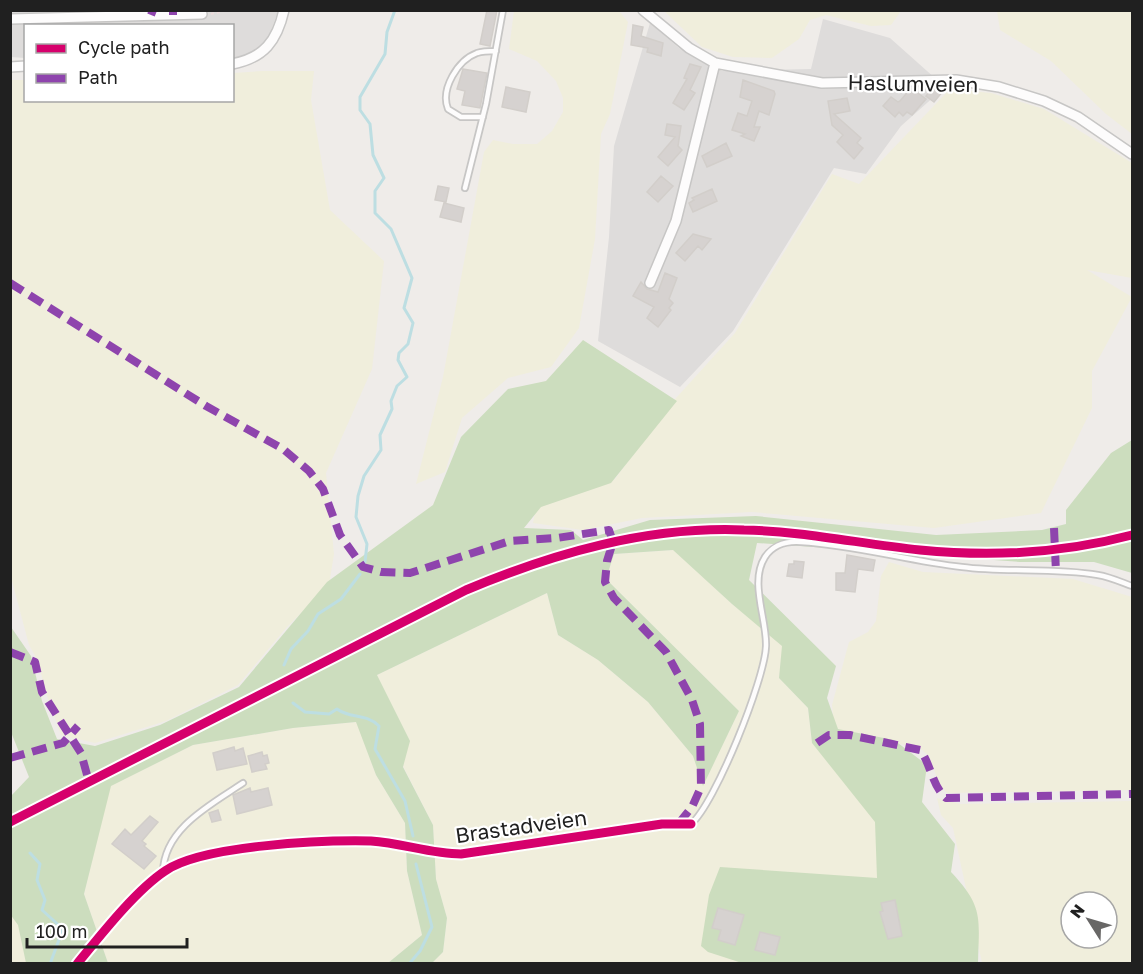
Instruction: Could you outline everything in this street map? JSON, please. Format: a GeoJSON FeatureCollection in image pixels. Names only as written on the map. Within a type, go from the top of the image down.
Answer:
{"type":"FeatureCollection","features":[{"type":"Feature","properties":{"kind":"street"},"geometry":{"type":"LineString","coordinates":[[234,63],[255,58],[264,52],[277,35],[284,10]]}},
{"type":"Feature","properties":{"kind":"street","name":"Haslumveien"},"geometry":{"type":"LineString","coordinates":[[643,10],[689,48],[714,63],[822,83],[956,80],[999,87],[1044,101],[1078,117],[1132,154]]}},
{"type":"Feature","properties":{"kind":"street"},"geometry":{"type":"LineString","coordinates":[[10,19],[202,14]]}},
{"type":"Feature","properties":{"kind":"street"},"geometry":{"type":"LineString","coordinates":[[650,283],[675,221],[714,63]]}},
{"type":"Feature","properties":{"kind":"street","name":"Brastadveien"},"geometry":{"type":"LineString","coordinates":[[76,963],[163,872],[181,862],[212,853],[299,844],[372,841],[443,854],[461,854],[662,824],[691,824]]}},
{"type":"Feature","properties":{"kind":"lane"},"geometry":{"type":"LineString","coordinates":[[465,188],[483,117],[503,10]]}},
{"type":"Feature","properties":{"kind":"lane"},"geometry":{"type":"LineString","coordinates":[[483,117],[455,115],[448,109],[446,96],[452,77],[469,58],[479,52],[496,51]]}},
{"type":"Feature","properties":{"kind":"lane","name":"Brastadveien"},"geometry":{"type":"LineString","coordinates":[[691,824],[708,801],[762,677],[766,628],[759,579],[765,558],[772,549],[783,543],[800,542],[878,553],[913,562],[995,572],[1098,575],[1132,586]]}},
{"type":"Feature","properties":{"kind":"lane"},"geometry":{"type":"LineString","coordinates":[[163,872],[167,851],[178,834],[208,804],[243,783]]}},
{"type":"Feature","properties":{"kind":"path"},"geometry":{"type":"LineString","coordinates":[[202,14],[229,10]]}},
{"type":"Feature","properties":{"kind":"shaded area"},"geometry":{"type":"Polygon","coordinates":[[[11,11],[278,11],[267,42],[254,53],[234,60],[234,24],[24,24],[24,58],[11,57],[11,11]]]}},
{"type":"Feature","properties":{"kind":"shaded area"},"geometry":{"type":"Polygon","coordinates":[[[514,11],[619,11],[628,22],[610,114],[601,134],[595,239],[579,328],[551,367],[508,378],[462,418],[445,472],[416,484],[443,377],[484,152],[493,140],[513,144],[537,144],[552,131],[563,112],[563,98],[556,81],[537,61],[509,49],[514,11]]]}},
{"type":"Feature","properties":{"kind":"shaded area"},"geometry":{"type":"Polygon","coordinates":[[[664,11],[901,11],[891,25],[871,26],[826,15],[810,20],[799,39],[772,58],[733,57],[702,47],[664,11]]]}},
{"type":"Feature","properties":{"kind":"shaded area"},"geometry":{"type":"Polygon","coordinates":[[[997,11],[1132,11],[1132,134],[1106,114],[1051,61],[1000,30],[997,11]]]}},
{"type":"Feature","properties":{"kind":"shaded area"},"geometry":{"type":"Polygon","coordinates":[[[823,19],[890,38],[945,87],[901,126],[866,174],[834,168],[733,331],[680,387],[598,341],[609,237],[614,146],[650,23],[679,48],[722,71],[811,69],[823,19]]]}},
{"type":"Feature","properties":{"kind":"shaded area"},"geometry":{"type":"Polygon","coordinates":[[[314,71],[311,100],[330,210],[384,261],[372,369],[326,473],[334,554],[329,585],[287,627],[238,685],[166,721],[95,743],[61,735],[37,659],[29,645],[11,577],[10,80],[24,80],[24,102],[234,102],[234,73],[314,71]]]}},
{"type":"Feature","properties":{"kind":"shaded area"},"geometry":{"type":"Polygon","coordinates":[[[950,89],[991,93],[1044,109],[1132,163],[1132,278],[1087,270],[1132,297],[1092,371],[1092,408],[1041,513],[934,528],[752,512],[642,518],[583,530],[533,523],[536,508],[615,479],[667,408],[735,333],[832,174],[859,184],[950,89]]]}},
{"type":"Feature","properties":{"kind":"shaded area"},"geometry":{"type":"Polygon","coordinates":[[[674,550],[732,604],[783,646],[779,678],[808,708],[812,743],[841,777],[893,782],[928,964],[432,963],[443,952],[447,918],[436,879],[433,825],[403,766],[377,675],[547,593],[558,635],[598,660],[648,702],[693,756],[703,785],[739,711],[606,579],[614,554],[674,550]]]}},
{"type":"Feature","properties":{"kind":"shaded area"},"geometry":{"type":"Polygon","coordinates":[[[889,562],[923,572],[1073,579],[1132,597],[1132,790],[947,793],[940,786],[929,756],[920,748],[845,733],[834,726],[832,705],[849,642],[868,632],[876,621],[881,576],[889,562]]]}},
{"type":"Feature","properties":{"kind":"shaded area"},"geometry":{"type":"Polygon","coordinates":[[[357,722],[376,775],[405,823],[407,871],[422,935],[388,963],[108,963],[84,894],[110,786],[193,745],[293,728],[357,722]]]}},
{"type":"Feature","properties":{"kind":"shaded area"},"geometry":{"type":"Polygon","coordinates":[[[937,798],[960,804],[1132,801],[1132,963],[982,963],[953,828],[941,815],[937,798]]]}},
{"type":"Feature","properties":{"kind":"shaded area"},"geometry":{"type":"Polygon","coordinates":[[[10,905],[23,925],[28,963],[11,963],[10,905]]]}},
{"type":"Feature","properties":{"kind":"green space"},"geometry":{"type":"Polygon","coordinates":[[[583,340],[677,401],[611,483],[541,507],[524,528],[571,530],[583,540],[650,520],[756,516],[936,535],[1042,530],[1066,524],[1066,510],[1111,453],[1132,440],[1132,573],[1094,562],[1020,562],[757,543],[749,580],[836,666],[827,698],[838,729],[894,740],[927,765],[922,802],[955,844],[951,872],[969,895],[977,914],[978,963],[742,963],[708,952],[701,946],[709,895],[720,867],[877,878],[875,822],[812,743],[808,708],[779,678],[782,646],[673,550],[614,554],[606,579],[739,711],[703,786],[693,756],[648,702],[598,660],[558,635],[547,593],[377,675],[410,741],[403,767],[433,825],[436,879],[447,918],[443,952],[432,963],[388,963],[422,935],[407,871],[405,823],[376,775],[356,722],[293,728],[193,745],[111,786],[84,894],[108,963],[26,963],[18,925],[10,914],[11,796],[29,777],[11,732],[10,588],[11,627],[31,656],[42,701],[57,739],[95,746],[160,725],[239,687],[327,582],[433,505],[461,437],[508,389],[546,381],[583,340]]]}},
{"type":"Feature","properties":{"kind":"building"},"geometry":{"type":"Polygon","coordinates":[[[487,10],[497,10],[490,46],[480,44],[487,10]]]}},
{"type":"Feature","properties":{"kind":"building"},"geometry":{"type":"Polygon","coordinates":[[[633,25],[643,27],[641,36],[663,43],[661,56],[647,52],[648,48],[631,45],[633,25]]]}},
{"type":"Feature","properties":{"kind":"building"},"geometry":{"type":"Polygon","coordinates":[[[690,64],[701,67],[690,90],[695,93],[684,110],[673,103],[687,79],[684,78],[690,64]]]}},
{"type":"Feature","properties":{"kind":"building"},"geometry":{"type":"Polygon","coordinates":[[[463,69],[487,73],[480,108],[462,105],[465,91],[457,89],[463,69]]]}},
{"type":"Feature","properties":{"kind":"building"},"geometry":{"type":"Polygon","coordinates":[[[743,80],[774,91],[775,94],[769,115],[759,111],[754,127],[760,127],[754,141],[741,136],[745,134],[732,130],[738,113],[747,116],[752,101],[740,97],[743,80]]]}},
{"type":"Feature","properties":{"kind":"building"},"geometry":{"type":"Polygon","coordinates":[[[506,87],[530,92],[526,112],[502,107],[506,87]]]}},
{"type":"Feature","properties":{"kind":"building"},"geometry":{"type":"Polygon","coordinates":[[[933,87],[943,91],[934,102],[926,96],[933,87]]]}},
{"type":"Feature","properties":{"kind":"building"},"geometry":{"type":"Polygon","coordinates":[[[911,88],[926,99],[912,115],[907,112],[903,116],[899,112],[895,117],[883,106],[891,97],[900,101],[911,88]]]}},
{"type":"Feature","properties":{"kind":"building"},"geometry":{"type":"Polygon","coordinates":[[[847,98],[850,111],[834,114],[861,138],[857,143],[863,148],[854,159],[837,142],[843,135],[832,125],[828,101],[847,98]]]}},
{"type":"Feature","properties":{"kind":"building"},"geometry":{"type":"Polygon","coordinates":[[[667,124],[681,126],[678,146],[682,150],[668,166],[658,157],[675,137],[665,135],[667,124]]]}},
{"type":"Feature","properties":{"kind":"building"},"geometry":{"type":"Polygon","coordinates":[[[726,143],[732,156],[707,167],[702,156],[726,143]]]}},
{"type":"Feature","properties":{"kind":"building"},"geometry":{"type":"Polygon","coordinates":[[[661,176],[673,186],[658,202],[647,192],[661,176]]]}},
{"type":"Feature","properties":{"kind":"building"},"geometry":{"type":"Polygon","coordinates":[[[438,186],[449,188],[446,202],[435,200],[438,186]]]}},
{"type":"Feature","properties":{"kind":"building"},"geometry":{"type":"Polygon","coordinates":[[[712,189],[717,201],[693,212],[689,203],[694,200],[692,198],[712,189]]]}},
{"type":"Feature","properties":{"kind":"building"},"geometry":{"type":"Polygon","coordinates":[[[444,203],[464,208],[461,222],[440,217],[444,203]]]}},
{"type":"Feature","properties":{"kind":"building"},"geometry":{"type":"Polygon","coordinates":[[[693,234],[711,239],[702,250],[698,246],[685,261],[676,253],[693,234]]]}},
{"type":"Feature","properties":{"kind":"building"},"geometry":{"type":"Polygon","coordinates":[[[665,273],[677,278],[669,299],[673,303],[669,308],[671,310],[658,327],[647,318],[654,307],[633,296],[641,282],[647,289],[658,292],[665,273]]]}},
{"type":"Feature","properties":{"kind":"building"},"geometry":{"type":"Polygon","coordinates":[[[847,555],[875,560],[873,571],[858,569],[855,592],[836,590],[836,573],[845,573],[847,555]]]}},
{"type":"Feature","properties":{"kind":"building"},"geometry":{"type":"Polygon","coordinates":[[[794,561],[804,562],[802,578],[787,576],[789,564],[794,564],[794,561]]]}},
{"type":"Feature","properties":{"kind":"building"},"geometry":{"type":"Polygon","coordinates":[[[234,747],[235,751],[243,748],[247,764],[217,770],[213,753],[234,747]]]}},
{"type":"Feature","properties":{"kind":"building"},"geometry":{"type":"Polygon","coordinates":[[[262,752],[263,756],[267,755],[269,763],[265,764],[267,769],[252,772],[248,756],[262,752]]]}},
{"type":"Feature","properties":{"kind":"building"},"geometry":{"type":"Polygon","coordinates":[[[250,788],[251,792],[268,788],[272,805],[237,814],[233,795],[250,788]]]}},
{"type":"Feature","properties":{"kind":"building"},"geometry":{"type":"Polygon","coordinates":[[[218,810],[221,820],[212,822],[209,813],[218,810]]]}},
{"type":"Feature","properties":{"kind":"building"},"geometry":{"type":"Polygon","coordinates":[[[150,816],[158,822],[142,841],[146,844],[144,846],[156,856],[144,869],[112,844],[125,829],[131,835],[150,816]]]}},
{"type":"Feature","properties":{"kind":"building"},"geometry":{"type":"Polygon","coordinates":[[[895,900],[902,936],[888,939],[880,912],[883,911],[881,903],[895,900]]]}},
{"type":"Feature","properties":{"kind":"building"},"geometry":{"type":"Polygon","coordinates":[[[718,908],[744,915],[735,945],[718,940],[721,930],[712,928],[718,908]]]}},
{"type":"Feature","properties":{"kind":"building"},"geometry":{"type":"Polygon","coordinates":[[[760,932],[780,937],[775,955],[755,950],[760,932]]]}},
{"type":"Feature","properties":{"kind":"waterway"},"geometry":{"type":"LineString","coordinates":[[365,562],[367,544],[356,517],[358,496],[364,476],[381,450],[380,435],[392,409],[391,401],[397,386],[407,377],[398,360],[399,353],[408,344],[413,323],[404,308],[412,278],[391,229],[375,213],[375,191],[384,178],[373,155],[370,124],[360,110],[360,97],[385,54],[387,32],[395,10]]}},
{"type":"Feature","properties":{"kind":"waterway"},"geometry":{"type":"LineString","coordinates":[[284,665],[291,649],[308,631],[318,614],[341,599],[360,574]]}},
{"type":"Feature","properties":{"kind":"waterway"},"geometry":{"type":"LineString","coordinates":[[293,703],[305,712],[329,714],[337,709],[369,719],[379,726],[375,749],[405,801],[413,836]]}},
{"type":"Feature","properties":{"kind":"waterway"},"geometry":{"type":"LineString","coordinates":[[30,853],[40,864],[37,880],[45,900],[42,910],[63,929],[50,964]]}},
{"type":"Feature","properties":{"kind":"waterway"},"geometry":{"type":"LineString","coordinates":[[409,964],[420,951],[432,927],[416,864]]}},
{"type":"Feature","properties":{"kind":"marked path"},"geometry":{"type":"LineString","coordinates":[[151,15],[153,10]]}},
{"type":"Feature","properties":{"kind":"marked path"},"geometry":{"type":"LineString","coordinates":[[173,10],[173,15]]}},
{"type":"Feature","properties":{"kind":"marked path"},"geometry":{"type":"LineString","coordinates":[[10,283],[206,406],[283,449],[309,471],[323,489],[340,535],[363,567],[381,572],[410,573],[510,541],[557,538],[609,530],[613,542],[607,561],[605,582],[614,598],[666,652],[692,700],[700,724],[701,787],[692,807],[679,823]]}},
{"type":"Feature","properties":{"kind":"marked path"},"geometry":{"type":"LineString","coordinates":[[1054,528],[1056,572]]}},
{"type":"Feature","properties":{"kind":"marked path"},"geometry":{"type":"LineString","coordinates":[[10,652],[35,662],[42,692],[81,753],[89,782]]}},
{"type":"Feature","properties":{"kind":"marked path"},"geometry":{"type":"LineString","coordinates":[[10,758],[63,743],[78,726]]}},
{"type":"Feature","properties":{"kind":"marked path"},"geometry":{"type":"LineString","coordinates":[[817,743],[829,735],[850,735],[920,750],[941,793],[946,798],[1132,794]]}},
{"type":"Feature","properties":{"kind":"cycle path"},"geometry":{"type":"LineString","coordinates":[[10,822],[466,590],[533,564],[602,545],[672,532],[744,530],[810,535],[920,550],[1000,553],[1054,550],[1132,535]]}},
{"type":"Feature","properties":{"kind":"cycle path"},"geometry":{"type":"LineString","coordinates":[[77,964],[118,914],[142,890],[165,871],[183,862],[206,855],[264,846],[350,841],[383,842],[461,854],[662,824],[691,824]]}}]}
